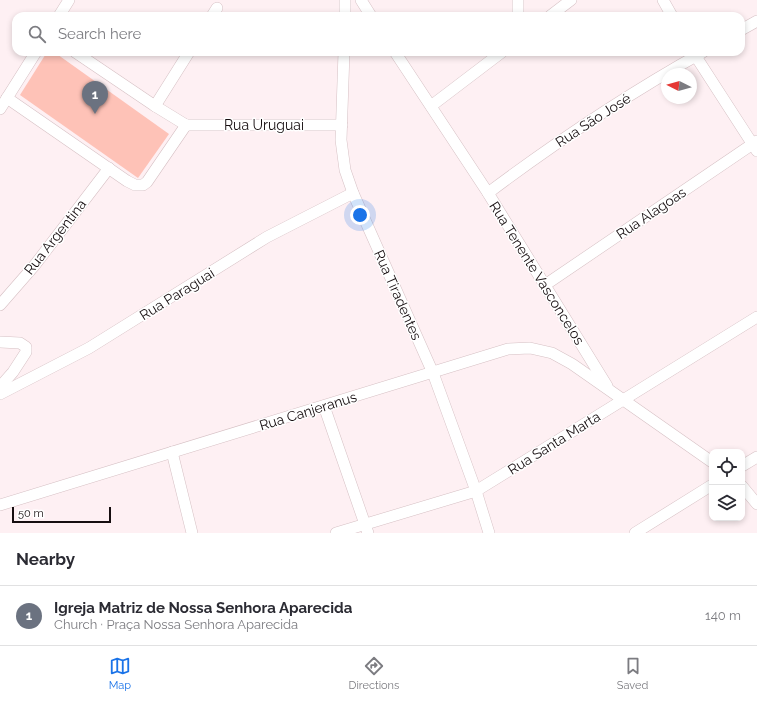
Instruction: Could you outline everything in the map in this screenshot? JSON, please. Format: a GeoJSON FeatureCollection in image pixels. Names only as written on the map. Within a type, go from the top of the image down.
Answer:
{"type":"FeatureCollection","features":[{"type":"Feature","properties":{"kind":"street"},"geometry":{"type":"LineString","coordinates":[[62,12],[69,0]]}},
{"type":"Feature","properties":{"kind":"street"},"geometry":{"type":"LineString","coordinates":[[345,0],[345,12]]}},
{"type":"Feature","properties":{"kind":"street"},"geometry":{"type":"LineString","coordinates":[[361,0],[368,12]]}},
{"type":"Feature","properties":{"kind":"street"},"geometry":{"type":"LineString","coordinates":[[518,0],[518,12]]}},
{"type":"Feature","properties":{"kind":"street"},"geometry":{"type":"LineString","coordinates":[[555,12],[571,0]]}},
{"type":"Feature","properties":{"kind":"street"},"geometry":{"type":"LineString","coordinates":[[663,0],[670,12]]}},
{"type":"Feature","properties":{"kind":"street"},"geometry":{"type":"LineString","coordinates":[[745,28],[757,21]]}},
{"type":"Feature","properties":{"kind":"street"},"geometry":{"type":"LineString","coordinates":[[0,110],[33,56]]}},
{"type":"Feature","properties":{"kind":"street"},"geometry":{"type":"LineString","coordinates":[[7,98],[130,183],[143,185],[153,175],[186,125],[154,106],[81,56]]}},
{"type":"Feature","properties":{"kind":"street"},"geometry":{"type":"LineString","coordinates":[[154,106],[186,56]]}},
{"type":"Feature","properties":{"kind":"street","name":"Rua Tiradentes"},"geometry":{"type":"LineString","coordinates":[[344,56],[341,140],[345,170],[353,193],[433,373],[490,533]]}},
{"type":"Feature","properties":{"kind":"street","name":"Rua Tenente Vasconcelos"},"geometry":{"type":"LineString","coordinates":[[398,56],[488,193],[609,390],[709,460]]}},
{"type":"Feature","properties":{"kind":"street"},"geometry":{"type":"LineString","coordinates":[[431,106],[497,56]]}},
{"type":"Feature","properties":{"kind":"street","name":"Rua São José"},"geometry":{"type":"LineString","coordinates":[[488,193],[541,154],[692,56]]}},
{"type":"Feature","properties":{"kind":"street"},"geometry":{"type":"LineString","coordinates":[[699,56],[756,146]]}},
{"type":"Feature","properties":{"kind":"street","name":"Rua Uruguai"},"geometry":{"type":"LineString","coordinates":[[186,125],[342,125]]}},
{"type":"Feature","properties":{"kind":"street","name":"Rua Alagoas"},"geometry":{"type":"LineString","coordinates":[[545,285],[756,146]]}},
{"type":"Feature","properties":{"kind":"street","name":"Rua Argentina"},"geometry":{"type":"LineString","coordinates":[[0,305],[34,266],[109,168]]}},
{"type":"Feature","properties":{"kind":"street","name":"Rua Paraguai"},"geometry":{"type":"LineString","coordinates":[[0,394],[89,348],[267,237],[353,193]]}},
{"type":"Feature","properties":{"kind":"street","name":"Rua Santa Marta"},"geometry":{"type":"LineString","coordinates":[[336,533],[367,529],[476,491],[757,317]]}},
{"type":"Feature","properties":{"kind":"street"},"geometry":{"type":"LineString","coordinates":[[0,342],[20,343],[26,347],[26,352],[13,372],[0,387]]}},
{"type":"Feature","properties":{"kind":"street","name":"Rua Canjeranus"},"geometry":{"type":"LineString","coordinates":[[0,505],[508,349],[530,348],[552,353],[572,364],[609,390]]}},
{"type":"Feature","properties":{"kind":"street"},"geometry":{"type":"LineString","coordinates":[[324,406],[367,529]]}},
{"type":"Feature","properties":{"kind":"street"},"geometry":{"type":"LineString","coordinates":[[172,452],[192,533]]}},
{"type":"Feature","properties":{"kind":"street"},"geometry":{"type":"LineString","coordinates":[[745,464],[757,457]]}},
{"type":"Feature","properties":{"kind":"street"},"geometry":{"type":"LineString","coordinates":[[635,533],[709,487]]}},
{"type":"Feature","properties":{"kind":"street"},"geometry":{"type":"LineString","coordinates":[[745,490],[757,504]]}},
{"type":"Feature","properties":{"kind":"building"},"geometry":{"type":"Polygon","coordinates":[[[44,56],[60,56],[169,134],[138,178],[20,95],[44,56]]]}},
{"type":"Feature","properties":{"kind":"place","name":"Igreja Matriz de Nossa Senhora Aparecida"},"geometry":{"type":"Point","coordinates":[95,114]}}]}
